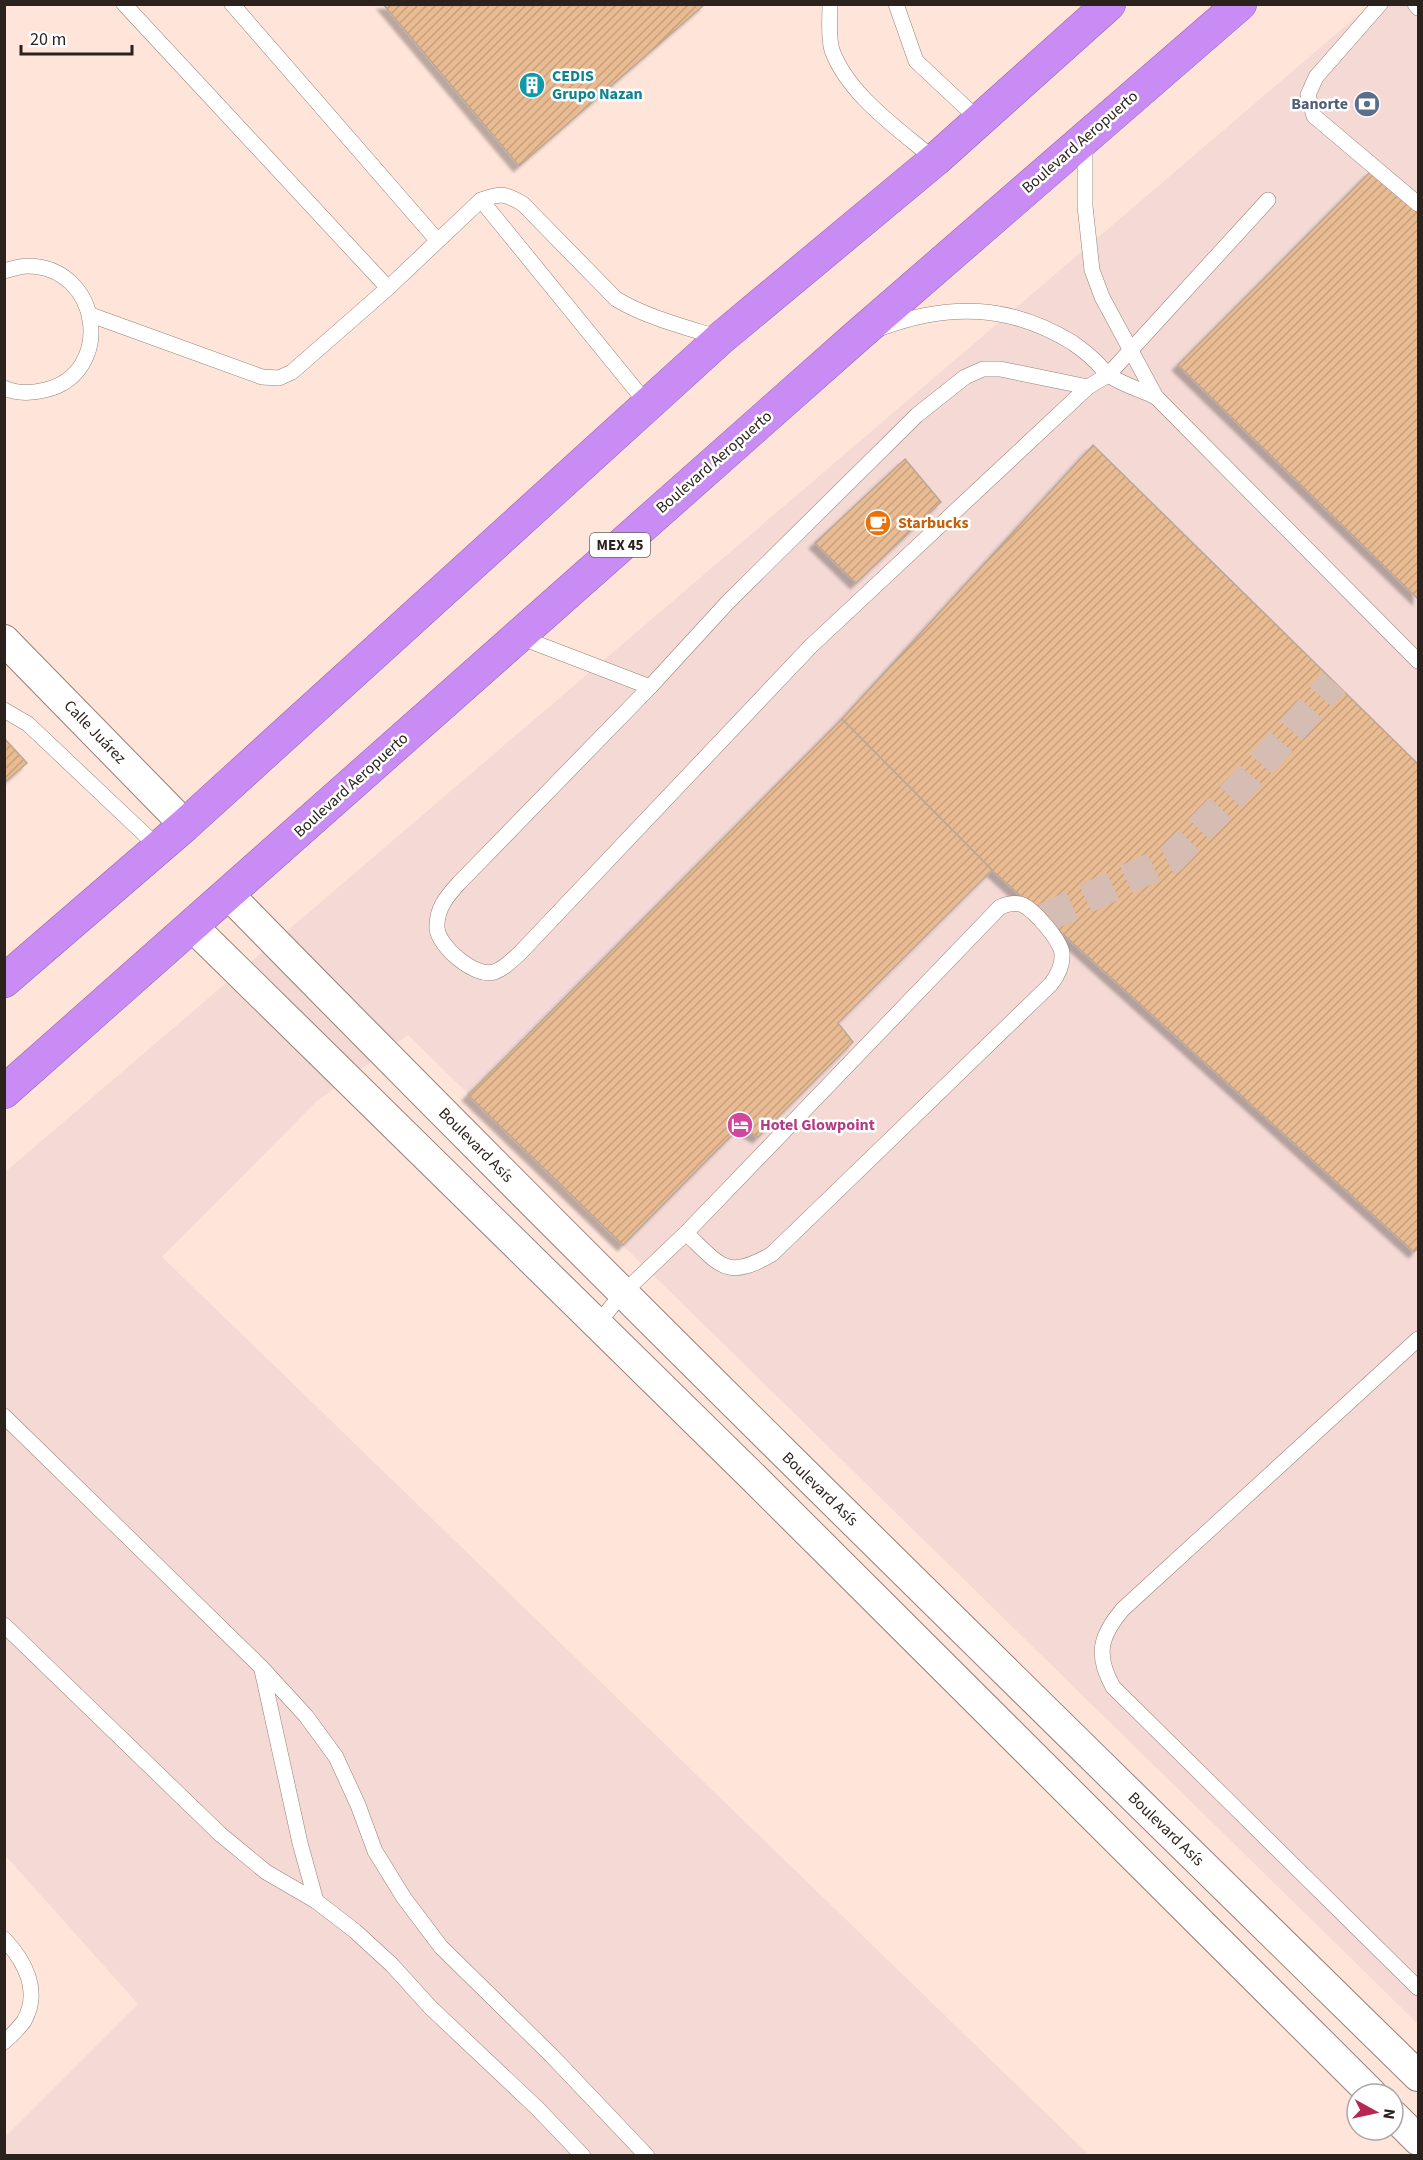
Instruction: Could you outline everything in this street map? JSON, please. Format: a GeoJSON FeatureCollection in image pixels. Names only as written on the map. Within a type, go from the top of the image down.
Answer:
{"type":"FeatureCollection","features":[{"type":"Feature","properties":{"kind":"highway"},"geometry":{"type":"LineString","coordinates":[[4,981],[185,825],[722,338],[935,160],[1108,4]]}},
{"type":"Feature","properties":{"kind":"highway","name":"Boulevard Aeropuerto"},"geometry":{"type":"LineString","coordinates":[[4,1092],[855,338],[1240,4]]}},
{"type":"Feature","properties":{"kind":"street","name":"Calle Juárez"},"geometry":{"type":"LineString","coordinates":[[4,640],[185,825]]}},
{"type":"Feature","properties":{"kind":"street","name":"Boulevard Asís"},"geometry":{"type":"LineString","coordinates":[[228,894],[623,1293],[1419,2076]]}},
{"type":"Feature","properties":{"kind":"street"},"geometry":{"type":"LineString","coordinates":[[192,926],[597,1324],[1360,2082]]}},
{"type":"Feature","properties":{"kind":"street"},"geometry":{"type":"LineString","coordinates":[[342,1073],[374,1044]]}},
{"type":"Feature","properties":{"kind":"street"},"geometry":{"type":"LineString","coordinates":[[1170,1893],[1199,1862]]}},
{"type":"Feature","properties":{"kind":"street"},"geometry":{"type":"LineString","coordinates":[[1405,2127],[1419,2140]]}},
{"type":"Feature","properties":{"kind":"lane"},"geometry":{"type":"LineString","coordinates":[[124,4],[388,288]]}},
{"type":"Feature","properties":{"kind":"lane"},"geometry":{"type":"LineString","coordinates":[[232,4],[437,240]]}},
{"type":"Feature","properties":{"kind":"lane"},"geometry":{"type":"LineString","coordinates":[[830,4],[832,49],[852,86],[889,122],[935,160]]}},
{"type":"Feature","properties":{"kind":"lane"},"geometry":{"type":"LineString","coordinates":[[896,4],[916,61],[979,120]]}},
{"type":"Feature","properties":{"kind":"lane"},"geometry":{"type":"LineString","coordinates":[[1380,4],[1316,77],[1308,95],[1314,116],[1419,204]]}},
{"type":"Feature","properties":{"kind":"lane"},"geometry":{"type":"LineString","coordinates":[[1415,4],[1419,8]]}},
{"type":"Feature","properties":{"kind":"lane"},"geometry":{"type":"LineString","coordinates":[[1085,138],[1085,206],[1092,270],[1102,297],[1156,398],[1419,661]]}},
{"type":"Feature","properties":{"kind":"lane"},"geometry":{"type":"LineString","coordinates":[[91,315],[262,376],[279,378],[292,372],[388,288],[481,200],[497,194],[510,196],[523,204],[616,299],[632,309],[722,338]]}},
{"type":"Feature","properties":{"kind":"lane"},"geometry":{"type":"LineString","coordinates":[[481,200],[648,405]]}},
{"type":"Feature","properties":{"kind":"lane"},"geometry":{"type":"LineString","coordinates":[[1088,387],[1000,369],[983,369],[964,377],[908,423],[728,602],[650,687],[444,900],[438,914],[437,928],[440,939],[468,966],[481,973],[493,973],[506,966],[811,646],[1088,387],[1108,375],[1268,200]]}},
{"type":"Feature","properties":{"kind":"lane"},"geometry":{"type":"LineString","coordinates":[[4,271],[26,266],[47,269],[68,279],[82,295],[91,315],[91,338],[85,359],[72,376],[53,388],[31,393],[4,388]]}},
{"type":"Feature","properties":{"kind":"lane"},"geometry":{"type":"LineString","coordinates":[[855,338],[905,319],[939,312],[967,310],[1000,314],[1030,322],[1058,334],[1089,355],[1108,375],[1156,398]]}},
{"type":"Feature","properties":{"kind":"lane"},"geometry":{"type":"LineString","coordinates":[[517,636],[650,687]]}},
{"type":"Feature","properties":{"kind":"lane"},"geometry":{"type":"LineString","coordinates":[[4,710],[28,724],[159,848]]}},
{"type":"Feature","properties":{"kind":"lane"},"geometry":{"type":"LineString","coordinates":[[597,1324],[623,1293],[686,1233],[1000,907],[1006,904],[1022,905],[1032,912],[1059,941],[1062,962],[1059,974],[1051,984],[772,1254],[743,1268],[729,1268],[717,1262],[686,1233]]}},
{"type":"Feature","properties":{"kind":"lane"},"geometry":{"type":"LineString","coordinates":[[1419,1340],[1123,1609],[1109,1625],[1103,1642],[1101,1658],[1104,1672],[1113,1687],[1419,1988]]}},
{"type":"Feature","properties":{"kind":"lane"},"geometry":{"type":"LineString","coordinates":[[4,1416],[261,1667],[306,1716],[336,1757],[358,1804],[375,1851],[404,1898],[441,1947],[552,2056],[647,2156]]}},
{"type":"Feature","properties":{"kind":"lane"},"geometry":{"type":"LineString","coordinates":[[4,1625],[220,1834],[266,1872],[316,1900],[355,1931],[392,1965],[430,2007],[537,2108],[583,2156]]}},
{"type":"Feature","properties":{"kind":"lane"},"geometry":{"type":"LineString","coordinates":[[261,1667],[300,1843],[316,1900]]}},
{"type":"Feature","properties":{"kind":"lane"},"geometry":{"type":"LineString","coordinates":[[4,1938],[18,1954],[30,1977],[30,2002],[24,2020],[4,2042]]}},
{"type":"Feature","properties":{"kind":"shaded area"},"geometry":{"type":"Polygon","coordinates":[[[1370,5],[1418,5],[1418,2024],[408,1035],[317,1101],[162,1257],[1089,2155],[5,2155],[5,2137],[138,2004],[5,1855],[4,1173],[1370,5]]]}},
{"type":"Feature","properties":{"kind":"building","name":"CEDIS Grupo Nazan"},"geometry":{"type":"Polygon","coordinates":[[[383,4],[705,4],[519,166],[383,4]]]}},
{"type":"Feature","properties":{"kind":"building"},"geometry":{"type":"Polygon","coordinates":[[[1371,171],[1418,211],[1418,599],[1178,365],[1371,171]]]}},
{"type":"Feature","properties":{"kind":"building"},"geometry":{"type":"Polygon","coordinates":[[[1093,445],[1418,764],[1418,1248],[1414,1252],[992,870],[842,719],[1093,445]]]}},
{"type":"Feature","properties":{"kind":"building","name":"Starbucks"},"geometry":{"type":"Polygon","coordinates":[[[905,459],[941,502],[856,583],[815,543],[905,459]]]}},
{"type":"Feature","properties":{"kind":"building"},"geometry":{"type":"Polygon","coordinates":[[[842,719],[992,870],[838,1023],[853,1042],[758,1137],[740,1127],[623,1245],[468,1095],[842,719]]]}},
{"type":"Feature","properties":{"kind":"building"},"geometry":{"type":"Polygon","coordinates":[[[4,738],[27,763],[4,783],[4,738]]]}},
{"type":"Feature","properties":{"kind":"tunnel"},"geometry":{"type":"LineString","coordinates":[[1045,918],[1172,858],[1246,781],[1334,682]]}},
{"type":"Feature","properties":{"kind":"place","name":"CEDIS Grupo Nazan"},"geometry":{"type":"Point","coordinates":[532,85]}},
{"type":"Feature","properties":{"kind":"place","name":"Banorte"},"geometry":{"type":"Point","coordinates":[1367,104]}},
{"type":"Feature","properties":{"kind":"place","name":"Starbucks"},"geometry":{"type":"Point","coordinates":[878,523]}},
{"type":"Feature","properties":{"kind":"place","name":"Hotel Glowpoint"},"geometry":{"type":"Point","coordinates":[740,1125]}}]}
